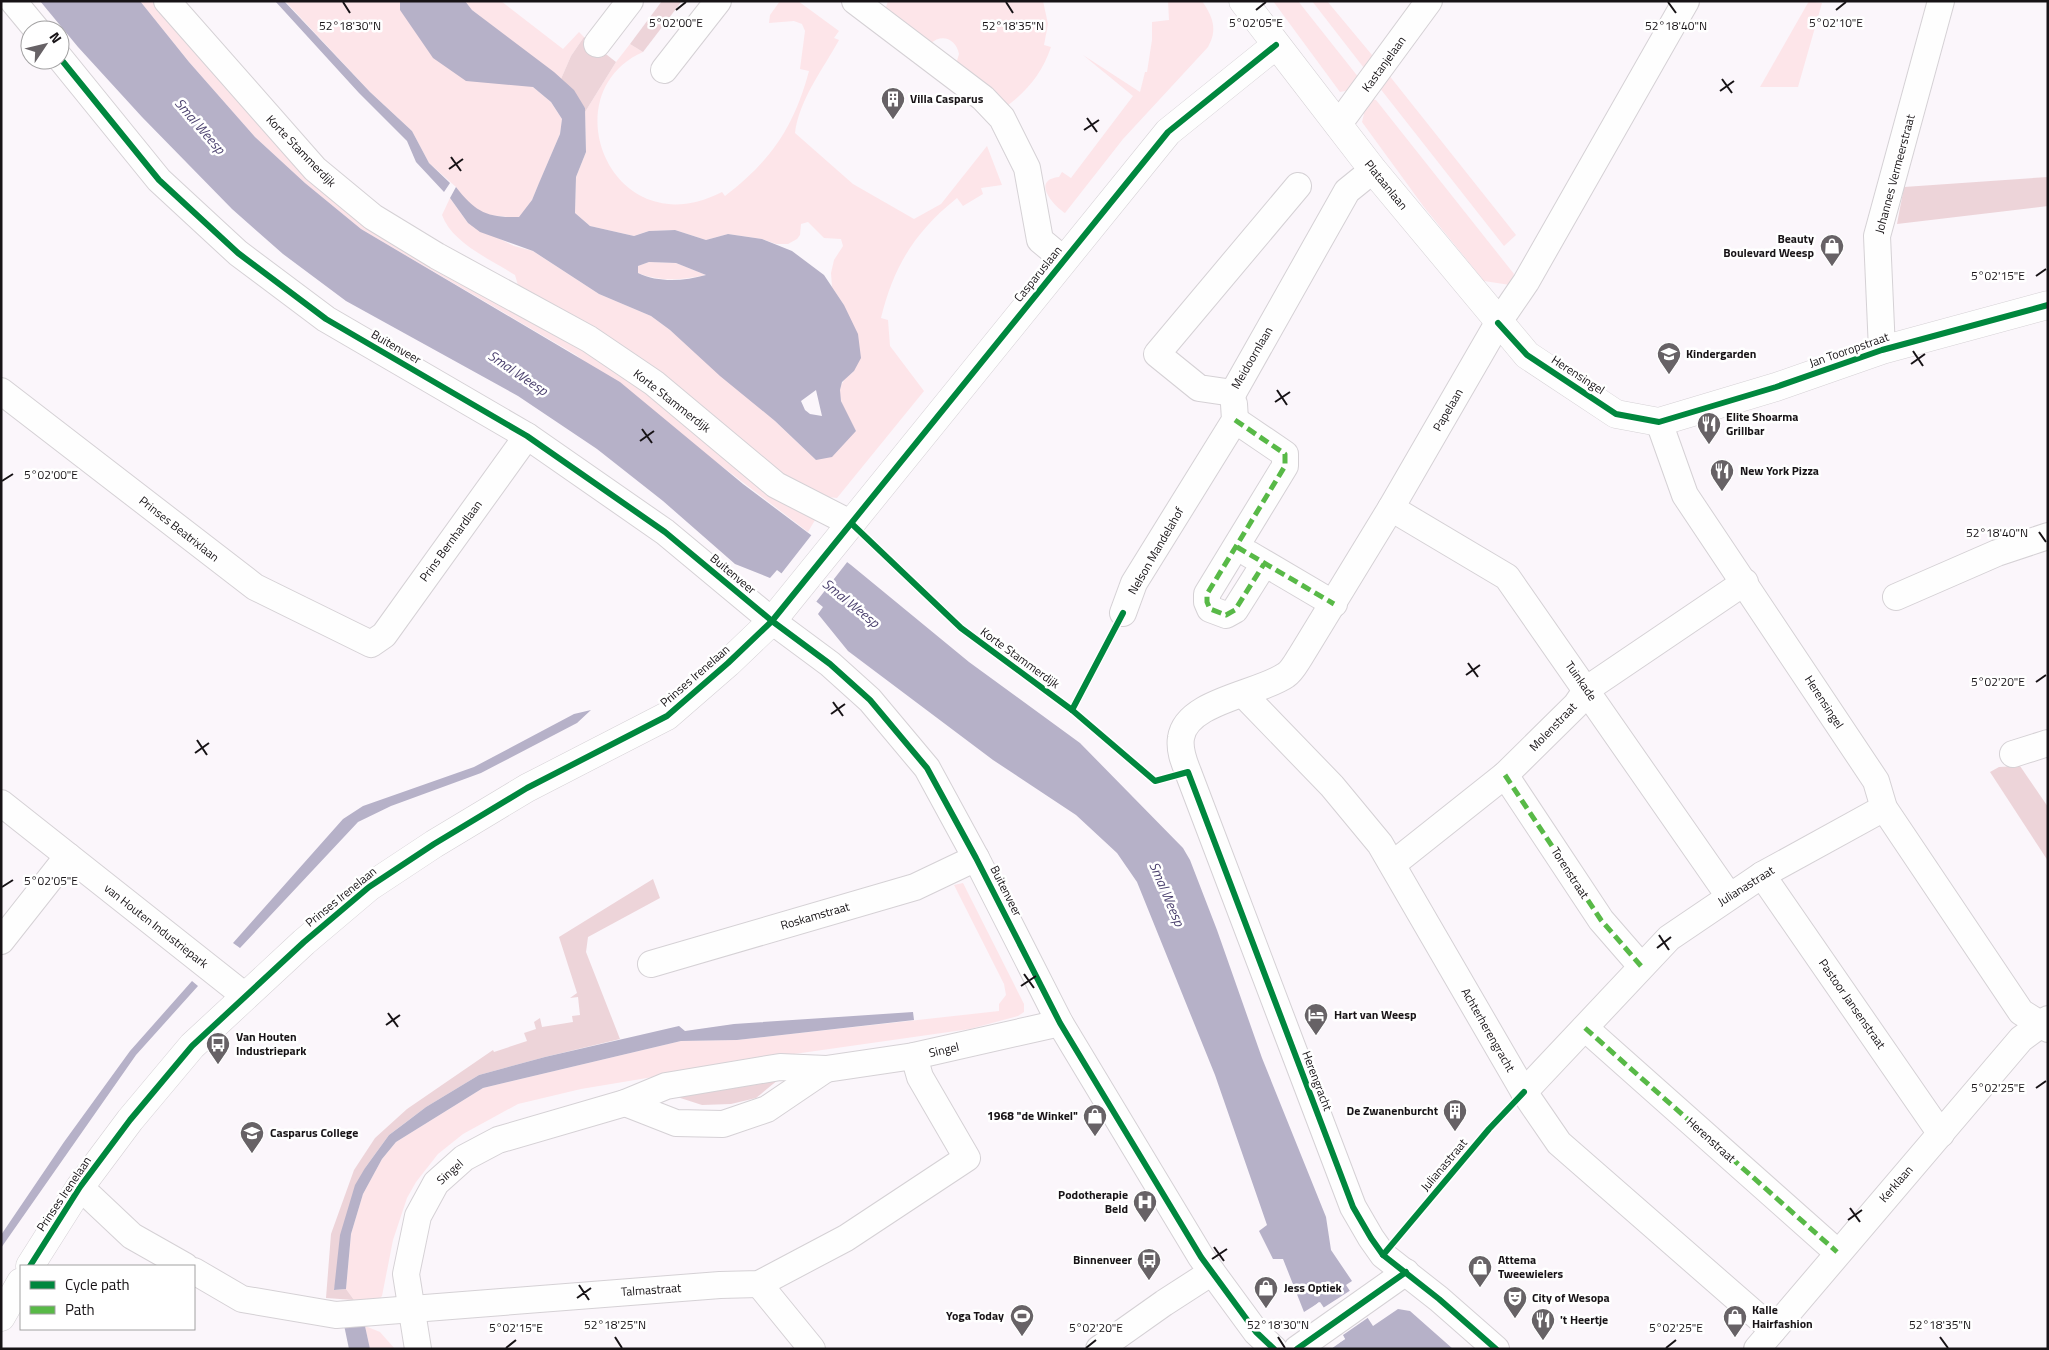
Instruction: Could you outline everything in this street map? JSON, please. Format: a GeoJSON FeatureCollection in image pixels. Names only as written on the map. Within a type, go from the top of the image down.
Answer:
{"type":"FeatureCollection","features":[{"type":"Feature","properties":{"kind":"main road","name":"Plataanlaan"},"geometry":{"type":"LineString","coordinates":[[1243,1],[1373,170],[1498,323]]}},
{"type":"Feature","properties":{"kind":"main road","name":"Casparuslaan"},"geometry":{"type":"LineString","coordinates":[[772,621],[1168,132],[1276,45]]}},
{"type":"Feature","properties":{"kind":"main road","name":"Jan Tooropstraat"},"geometry":{"type":"LineString","coordinates":[[1660,422],[1776,387],[1882,350],[2048,305]]}},
{"type":"Feature","properties":{"kind":"main road","name":"Herensingel"},"geometry":{"type":"LineString","coordinates":[[1498,323],[1527,355],[1616,414],[1660,422]]}},
{"type":"Feature","properties":{"kind":"main road","name":"Prinses Irenelaan"},"geometry":{"type":"LineString","coordinates":[[31,1265],[80,1187],[130,1120],[192,1046],[304,942],[369,887],[434,844],[527,788],[667,716],[728,663],[772,621]]}},
{"type":"Feature","properties":{"kind":"main road"},"geometry":{"type":"LineString","coordinates":[[1,1317],[20,1284]]}},
{"type":"Feature","properties":{"kind":"street"},"geometry":{"type":"LineString","coordinates":[[14,1],[29,20]]}},
{"type":"Feature","properties":{"kind":"street","name":"Korte Stammerdijk"},"geometry":{"type":"LineString","coordinates":[[167,1],[315,169],[373,217],[437,256],[589,338],[654,384],[776,485],[846,532]]}},
{"type":"Feature","properties":{"kind":"street"},"geometry":{"type":"LineString","coordinates":[[597,44],[630,1]]}},
{"type":"Feature","properties":{"kind":"street"},"geometry":{"type":"LineString","coordinates":[[664,70],[718,1]]}},
{"type":"Feature","properties":{"kind":"street","name":"Casparuslaan"},"geometry":{"type":"LineString","coordinates":[[855,1],[983,98],[1002,118],[1027,168],[1040,240],[1064,260]]}},
{"type":"Feature","properties":{"kind":"street","name":"Kastanjelaan"},"geometry":{"type":"LineString","coordinates":[[1338,125],[1429,1]]}},
{"type":"Feature","properties":{"kind":"street","name":"Papelaan"},"geometry":{"type":"LineString","coordinates":[[1188,772],[1182,754],[1181,738],[1185,726],[1196,713],[1287,675],[1334,604],[1392,508],[1498,323],[1526,282],[1686,1]]}},
{"type":"Feature","properties":{"kind":"street","name":"Johannes Vermeerstraat"},"geometry":{"type":"LineString","coordinates":[[1882,350],[1877,236],[1941,1]]}},
{"type":"Feature","properties":{"kind":"street","name":"Buitenveer"},"geometry":{"type":"LineString","coordinates":[[70,70],[159,180],[238,253],[326,319],[527,436],[665,532],[772,621],[830,664],[870,700],[926,768],[976,858],[1060,1023],[1200,1257],[1212,1272]]}},
{"type":"Feature","properties":{"kind":"street","name":"Meidoornlaan"},"geometry":{"type":"LineString","coordinates":[[1298,186],[1157,354],[1199,388],[1233,393],[1347,191],[1373,170]]}},
{"type":"Feature","properties":{"kind":"street","name":"Prinses Beatrixlaan"},"geometry":{"type":"LineString","coordinates":[[1,391],[256,587],[371,644]]}},
{"type":"Feature","properties":{"kind":"street"},"geometry":{"type":"LineString","coordinates":[[1233,393],[1235,420],[1285,454],[1285,466],[1207,594],[1210,609],[1226,615],[1235,610],[1264,564]]}},
{"type":"Feature","properties":{"kind":"street","name":"Nelson Mandelahof"},"geometry":{"type":"LineString","coordinates":[[1123,613],[1134,584],[1235,420]]}},
{"type":"Feature","properties":{"kind":"street","name":"Herensingel"},"geometry":{"type":"LineString","coordinates":[[1660,422],[1685,495],[1745,582],[1876,781],[1884,808],[2021,1012],[2045,1024]]}},
{"type":"Feature","properties":{"kind":"street","name":"Prins Bernhardlaan"},"geometry":{"type":"LineString","coordinates":[[371,644],[384,635],[527,436]]}},
{"type":"Feature","properties":{"kind":"street","name":"Tuinkade"},"geometry":{"type":"LineString","coordinates":[[1392,508],[1507,577],[1587,689],[1729,896]]}},
{"type":"Feature","properties":{"kind":"street"},"geometry":{"type":"LineString","coordinates":[[1896,597],[1997,553],[2048,536]]}},
{"type":"Feature","properties":{"kind":"street"},"geometry":{"type":"LineString","coordinates":[[1237,547],[1334,604]]}},
{"type":"Feature","properties":{"kind":"street","name":"Molenstraat"},"geometry":{"type":"LineString","coordinates":[[1392,864],[1506,776],[1576,705],[1587,689],[1745,582]]}},
{"type":"Feature","properties":{"kind":"street","name":"Achterherengracht"},"geometry":{"type":"LineString","coordinates":[[1243,694],[1332,786],[1380,844],[1524,1092],[1559,1143],[1765,1340]]}},
{"type":"Feature","properties":{"kind":"street"},"geometry":{"type":"LineString","coordinates":[[2013,754],[2048,743]]}},
{"type":"Feature","properties":{"kind":"street","name":"Herengracht"},"geometry":{"type":"LineString","coordinates":[[1188,772],[1353,1206],[1383,1255],[1406,1272],[1496,1349]]}},
{"type":"Feature","properties":{"kind":"street","name":"Torenstraat"},"geometry":{"type":"LineString","coordinates":[[1506,776],[1601,920],[1641,966]]}},
{"type":"Feature","properties":{"kind":"street","name":"van Houten Industriepark"},"geometry":{"type":"LineString","coordinates":[[1,803],[245,996]]}},
{"type":"Feature","properties":{"kind":"street","name":"Julianastraat"},"geometry":{"type":"LineString","coordinates":[[1524,1092],[1669,938],[1762,875],[1884,808]]}},
{"type":"Feature","properties":{"kind":"street"},"geometry":{"type":"LineString","coordinates":[[1,941],[68,856]]}},
{"type":"Feature","properties":{"kind":"street","name":"Roskamstraat"},"geometry":{"type":"LineString","coordinates":[[651,964],[915,887],[976,858]]}},
{"type":"Feature","properties":{"kind":"street","name":"Pastoor Jansenstraat"},"geometry":{"type":"LineString","coordinates":[[1762,875],[1941,1134]]}},
{"type":"Feature","properties":{"kind":"street","name":"Singel"},"geometry":{"type":"LineString","coordinates":[[418,1349],[406,1274],[418,1216],[436,1183],[464,1158],[498,1140],[625,1103],[666,1086],[780,1067],[826,1069],[914,1056],[1060,1023]]}},
{"type":"Feature","properties":{"kind":"street","name":"Kerklaan"},"geometry":{"type":"LineString","coordinates":[[1765,1340],[1837,1252],[1941,1134],[2021,1039],[2045,1024]]}},
{"type":"Feature","properties":{"kind":"street","name":"Herenstraat"},"geometry":{"type":"LineString","coordinates":[[1585,1028],[1837,1252]]}},
{"type":"Feature","properties":{"kind":"street","name":"Talmastraat"},"geometry":{"type":"LineString","coordinates":[[195,1273],[242,1299],[336,1315],[720,1285],[759,1284],[846,1238],[967,1158],[920,1077],[914,1056]]}},
{"type":"Feature","properties":{"kind":"street","name":"Singel"},"geometry":{"type":"LineString","coordinates":[[625,1103],[676,1123],[723,1124],[767,1109],[826,1069]]}},
{"type":"Feature","properties":{"kind":"street"},"geometry":{"type":"LineString","coordinates":[[80,1187],[132,1236],[183,1265]]}},
{"type":"Feature","properties":{"kind":"street"},"geometry":{"type":"LineString","coordinates":[[1099,1349],[1164,1302],[1212,1272],[1256,1332],[1274,1349]]}},
{"type":"Feature","properties":{"kind":"street"},"geometry":{"type":"LineString","coordinates":[[1297,1349],[1406,1272]]}},
{"type":"Feature","properties":{"kind":"street"},"geometry":{"type":"LineString","coordinates":[[759,1284],[812,1349]]}},
{"type":"Feature","properties":{"kind":"shaded area"},"geometry":{"type":"Polygon","coordinates":[[[140,1],[161,1],[300,162],[577,341],[818,515],[808,532],[576,355],[361,229],[305,183],[255,137],[189,62],[140,1]]]}},
{"type":"Feature","properties":{"kind":"shaded area"},"geometry":{"type":"Polygon","coordinates":[[[285,1],[400,1],[400,10],[533,87],[551,102],[562,119],[560,134],[532,200],[519,218],[488,215],[479,212],[466,201],[456,187],[429,163],[412,131],[370,92],[285,1]]]}},
{"type":"Feature","properties":{"kind":"shaded area"},"geometry":{"type":"Polygon","coordinates":[[[465,1],[501,1],[563,49],[579,32],[584,37],[571,56],[561,79],[472,10],[465,1]]]}},
{"type":"Feature","properties":{"kind":"shaded area"},"geometry":{"type":"Polygon","coordinates":[[[662,1],[682,1],[643,52],[630,44],[662,1]]]}},
{"type":"Feature","properties":{"kind":"shaded area"},"geometry":{"type":"Polygon","coordinates":[[[780,1],[798,1],[839,31],[834,38],[839,40],[806,97],[797,121],[795,133],[853,184],[914,219],[941,204],[987,146],[1002,185],[981,188],[983,194],[963,206],[957,198],[918,237],[900,266],[892,282],[881,318],[888,320],[890,346],[924,391],[837,498],[818,496],[791,484],[521,296],[515,275],[463,242],[447,225],[442,215],[450,198],[468,223],[514,246],[533,251],[599,294],[651,316],[670,330],[775,421],[816,460],[856,431],[840,394],[843,382],[854,371],[844,305],[832,287],[831,273],[834,260],[843,246],[841,239],[824,238],[808,222],[801,224],[800,235],[788,244],[776,244],[762,239],[728,234],[706,240],[675,230],[649,231],[634,236],[590,226],[575,213],[576,177],[586,152],[585,112],[616,62],[630,44],[643,52],[615,72],[600,99],[598,129],[606,159],[624,184],[650,200],[683,204],[722,192],[725,196],[755,170],[768,156],[788,126],[803,91],[809,71],[800,69],[805,31],[802,24],[794,21],[769,23],[770,15],[780,1]]]}},
{"type":"Feature","properties":{"kind":"shaded area"},"geometry":{"type":"Polygon","coordinates":[[[888,1],[1043,1],[1048,24],[1044,45],[1051,47],[1034,80],[1007,106],[956,64],[959,54],[952,41],[944,38],[930,44],[885,10],[888,1]]]}},
{"type":"Feature","properties":{"kind":"shaded area"},"geometry":{"type":"Polygon","coordinates":[[[1168,1],[1202,1],[1213,24],[1211,41],[1208,47],[1123,139],[1065,213],[1050,199],[1045,188],[1046,183],[1051,179],[1059,177],[1062,172],[1071,178],[1133,96],[1083,55],[1140,92],[1145,72],[1147,72],[1152,40],[1152,22],[1169,20],[1168,1]]]}},
{"type":"Feature","properties":{"kind":"shaded area"},"geometry":{"type":"Polygon","coordinates":[[[1273,1],[1298,1],[1359,78],[1356,89],[1340,92],[1273,1]]]}},
{"type":"Feature","properties":{"kind":"shaded area"},"geometry":{"type":"Polygon","coordinates":[[[1312,1],[1327,1],[1377,61],[1364,68],[1312,1]]]}},
{"type":"Feature","properties":{"kind":"shaded area"},"geometry":{"type":"Polygon","coordinates":[[[1809,1],[1822,3],[1798,87],[1760,87],[1809,1]]]}},
{"type":"Feature","properties":{"kind":"shaded area"},"geometry":{"type":"Polygon","coordinates":[[[584,37],[616,62],[585,112],[585,108],[561,79],[571,56],[584,37]]]}},
{"type":"Feature","properties":{"kind":"shaded area"},"geometry":{"type":"Polygon","coordinates":[[[1388,74],[1516,235],[1504,246],[1379,87],[1388,74]]]}},
{"type":"Feature","properties":{"kind":"shaded area"},"geometry":{"type":"Polygon","coordinates":[[[1371,99],[1376,100],[1514,274],[1510,285],[1484,281],[1424,207],[1362,122],[1366,105],[1371,99]]]}},
{"type":"Feature","properties":{"kind":"shaded area"},"geometry":{"type":"Polygon","coordinates":[[[2048,177],[2048,206],[1897,224],[1904,187],[2048,177]]]}},
{"type":"Feature","properties":{"kind":"shaded area"},"geometry":{"type":"Polygon","coordinates":[[[649,262],[676,263],[706,275],[663,279],[638,273],[638,266],[649,262]]]}},
{"type":"Feature","properties":{"kind":"shaded area"},"geometry":{"type":"Polygon","coordinates":[[[2020,766],[2048,807],[2048,861],[1990,772],[1999,767],[2020,766]]]}},
{"type":"Feature","properties":{"kind":"shaded area"},"geometry":{"type":"Polygon","coordinates":[[[653,879],[660,898],[588,937],[586,952],[620,1039],[479,1075],[426,1107],[389,1135],[365,1168],[334,1290],[346,1289],[354,1300],[326,1298],[331,1234],[354,1170],[375,1138],[407,1109],[493,1050],[494,1052],[527,1041],[524,1033],[536,1029],[534,1022],[540,1018],[542,1027],[573,1022],[572,1016],[580,1015],[578,997],[570,998],[577,993],[559,937],[653,879]]]}},
{"type":"Feature","properties":{"kind":"shaded area"},"geometry":{"type":"Polygon","coordinates":[[[963,883],[1024,1004],[1024,1012],[1018,1016],[970,1029],[773,1057],[581,1089],[518,1104],[463,1134],[438,1154],[416,1182],[407,1198],[393,1240],[382,1296],[377,1301],[354,1300],[346,1289],[351,1234],[363,1194],[382,1159],[396,1142],[483,1088],[681,1041],[737,1040],[999,1011],[999,1004],[1006,995],[1004,984],[954,885],[963,883]]]}},
{"type":"Feature","properties":{"kind":"shaded area"},"geometry":{"type":"Polygon","coordinates":[[[784,1075],[756,1098],[731,1104],[702,1105],[671,1095],[784,1075]]]}},
{"type":"Feature","properties":{"kind":"shaded area"},"geometry":{"type":"Polygon","coordinates":[[[365,1326],[380,1332],[395,1349],[370,1349],[365,1326]]]}},
{"type":"Feature","properties":{"kind":"water","name":"Smal Weesp"},"geometry":{"type":"Polygon","coordinates":[[[40,1],[140,1],[189,62],[255,137],[305,183],[361,229],[620,382],[743,484],[851,565],[969,662],[1080,743],[1183,848],[1190,860],[1262,1058],[1326,1217],[1331,1250],[1352,1281],[1346,1285],[1373,1326],[1398,1309],[1410,1311],[1453,1349],[1331,1349],[1345,1339],[1320,1302],[1304,1312],[1283,1259],[1273,1259],[1259,1231],[1267,1225],[1215,1075],[1137,882],[1117,853],[1076,815],[993,760],[848,651],[818,614],[823,607],[777,570],[770,578],[735,564],[663,501],[597,449],[518,396],[346,301],[283,254],[232,209],[142,117],[78,47],[70,37],[70,20],[56,20],[40,1]]]}},
{"type":"Feature","properties":{"kind":"water"},"geometry":{"type":"Polygon","coordinates":[[[275,1],[284,1],[370,92],[412,131],[429,163],[450,183],[444,192],[416,162],[407,141],[359,93],[275,1]]]}},
{"type":"Feature","properties":{"kind":"water"},"geometry":{"type":"Polygon","coordinates":[[[400,1],[465,1],[472,10],[554,72],[574,90],[585,108],[586,152],[576,177],[575,213],[590,226],[634,236],[649,231],[675,230],[706,240],[728,234],[762,239],[792,251],[824,275],[844,305],[858,334],[861,358],[854,371],[842,382],[840,390],[841,401],[856,431],[832,457],[816,460],[775,421],[720,376],[670,330],[651,316],[599,294],[533,251],[480,232],[468,223],[450,198],[456,187],[469,202],[483,212],[490,215],[519,217],[532,200],[560,134],[562,119],[551,102],[533,87],[466,81],[433,58],[400,10],[400,1]],[[649,262],[638,266],[638,273],[663,280],[689,279],[706,275],[676,263],[649,262]],[[816,390],[801,401],[805,410],[810,414],[822,416],[816,390]]]}},
{"type":"Feature","properties":{"kind":"water"},"geometry":{"type":"Polygon","coordinates":[[[591,710],[577,723],[481,773],[391,806],[358,822],[240,948],[233,943],[343,819],[363,806],[474,767],[574,714],[591,710]]]}},
{"type":"Feature","properties":{"kind":"water"},"geometry":{"type":"Polygon","coordinates":[[[192,981],[198,986],[136,1055],[1,1248],[1,1235],[64,1142],[130,1051],[192,981]]]}},
{"type":"Feature","properties":{"kind":"water"},"geometry":{"type":"Polygon","coordinates":[[[913,1012],[914,1020],[737,1040],[681,1041],[483,1088],[396,1142],[382,1159],[363,1194],[351,1234],[346,1289],[334,1290],[340,1235],[355,1185],[365,1168],[389,1135],[426,1107],[479,1075],[545,1057],[679,1026],[685,1031],[734,1024],[913,1012]]]}},
{"type":"Feature","properties":{"kind":"water"},"geometry":{"type":"Polygon","coordinates":[[[344,1325],[365,1326],[370,1349],[349,1349],[344,1325]]]}},
{"type":"Feature","properties":{"kind":"pier"},"geometry":{"type":"Polygon","coordinates":[[[813,533],[852,563],[848,561],[816,602],[781,574],[813,533]]]}},
{"type":"Feature","properties":{"kind":"pier"},"geometry":{"type":"Polygon","coordinates":[[[1351,1290],[1369,1317],[1343,1335],[1345,1339],[1331,1348],[1330,1346],[1342,1338],[1319,1305],[1307,1312],[1319,1302],[1323,1308],[1351,1290]]]}},
{"type":"Feature","properties":{"kind":"marked path"},"geometry":{"type":"LineString","coordinates":[[1235,420],[1285,454],[1285,466],[1207,594],[1207,602],[1210,609],[1226,615],[1235,610],[1264,564]]}},
{"type":"Feature","properties":{"kind":"marked path"},"geometry":{"type":"LineString","coordinates":[[1237,547],[1334,604]]}},
{"type":"Feature","properties":{"kind":"marked path"},"geometry":{"type":"LineString","coordinates":[[1505,775],[1601,920],[1641,966]]}},
{"type":"Feature","properties":{"kind":"marked path"},"geometry":{"type":"LineString","coordinates":[[1585,1028],[1837,1252]]}},
{"type":"Feature","properties":{"kind":"cycle path"},"geometry":{"type":"LineString","coordinates":[[31,1265],[80,1187],[130,1120],[192,1046],[304,942],[369,887],[434,844],[527,788],[667,716],[728,663],[772,621],[1168,132],[1276,45]]}},
{"type":"Feature","properties":{"kind":"cycle path"},"geometry":{"type":"LineString","coordinates":[[70,70],[159,180],[238,253],[326,319],[527,436],[665,532],[772,621],[830,664],[870,700],[927,768],[976,858],[1060,1023],[1201,1257],[1256,1332],[1274,1349]]}},
{"type":"Feature","properties":{"kind":"cycle path"},"geometry":{"type":"LineString","coordinates":[[1498,323],[1527,355],[1616,414],[1659,422],[1776,387],[1882,350],[2048,305]]}},
{"type":"Feature","properties":{"kind":"cycle path"},"geometry":{"type":"LineString","coordinates":[[852,524],[961,628],[1072,710],[1155,781],[1188,772],[1353,1207],[1383,1255],[1439,1299],[1496,1349]]}},
{"type":"Feature","properties":{"kind":"cycle path"},"geometry":{"type":"LineString","coordinates":[[1072,710],[1123,613]]}},
{"type":"Feature","properties":{"kind":"cycle path"},"geometry":{"type":"LineString","coordinates":[[1383,1255],[1489,1129],[1524,1092]]}},
{"type":"Feature","properties":{"kind":"cycle path"},"geometry":{"type":"LineString","coordinates":[[1297,1349],[1406,1272]]}},
{"type":"Feature","properties":{"kind":"place","name":"Villa Casparus"},"geometry":{"type":"Point","coordinates":[893,120]}},
{"type":"Feature","properties":{"kind":"place","name":"Beauty Boulevard Weesp"},"geometry":{"type":"Point","coordinates":[1832,267]}},
{"type":"Feature","properties":{"kind":"place","name":"Kindergarden"},"geometry":{"type":"Point","coordinates":[1669,375]}},
{"type":"Feature","properties":{"kind":"place","name":"Elite Shoarma Grillbar"},"geometry":{"type":"Point","coordinates":[1709,445]}},
{"type":"Feature","properties":{"kind":"place","name":"New York Pizza"},"geometry":{"type":"Point","coordinates":[1722,492]}},
{"type":"Feature","properties":{"kind":"place","name":"Hart van Weesp"},"geometry":{"type":"Point","coordinates":[1316,1036]}},
{"type":"Feature","properties":{"kind":"place","name":"Van Houten Industriepark"},"geometry":{"type":"Point","coordinates":[218,1065]}},
{"type":"Feature","properties":{"kind":"place","name":"De Zwanenburcht"},"geometry":{"type":"Point","coordinates":[1455,1132]}},
{"type":"Feature","properties":{"kind":"place","name":"1968 \"de Winkel\""},"geometry":{"type":"Point","coordinates":[1095,1137]}},
{"type":"Feature","properties":{"kind":"place","name":"Casparus College"},"geometry":{"type":"Point","coordinates":[252,1154]}},
{"type":"Feature","properties":{"kind":"place","name":"Podotherapie Beld"},"geometry":{"type":"Point","coordinates":[1145,1223]}},
{"type":"Feature","properties":{"kind":"place","name":"Binnenveer"},"geometry":{"type":"Point","coordinates":[1149,1281]}},
{"type":"Feature","properties":{"kind":"place","name":"Attema Tweewielers"},"geometry":{"type":"Point","coordinates":[1480,1288]}},
{"type":"Feature","properties":{"kind":"place","name":"Jess Optiek"},"geometry":{"type":"Point","coordinates":[1266,1309]}},
{"type":"Feature","properties":{"kind":"place","name":"City of Wesopa"},"geometry":{"type":"Point","coordinates":[1515,1319]}},
{"type":"Feature","properties":{"kind":"place","name":"Yoga Today"},"geometry":{"type":"Point","coordinates":[1022,1337]}},
{"type":"Feature","properties":{"kind":"place","name":"Kalle Hairfashion"},"geometry":{"type":"Point","coordinates":[1735,1338]}},
{"type":"Feature","properties":{"kind":"place","name":"'t Heertje"},"geometry":{"type":"Point","coordinates":[1543,1341]}}]}
